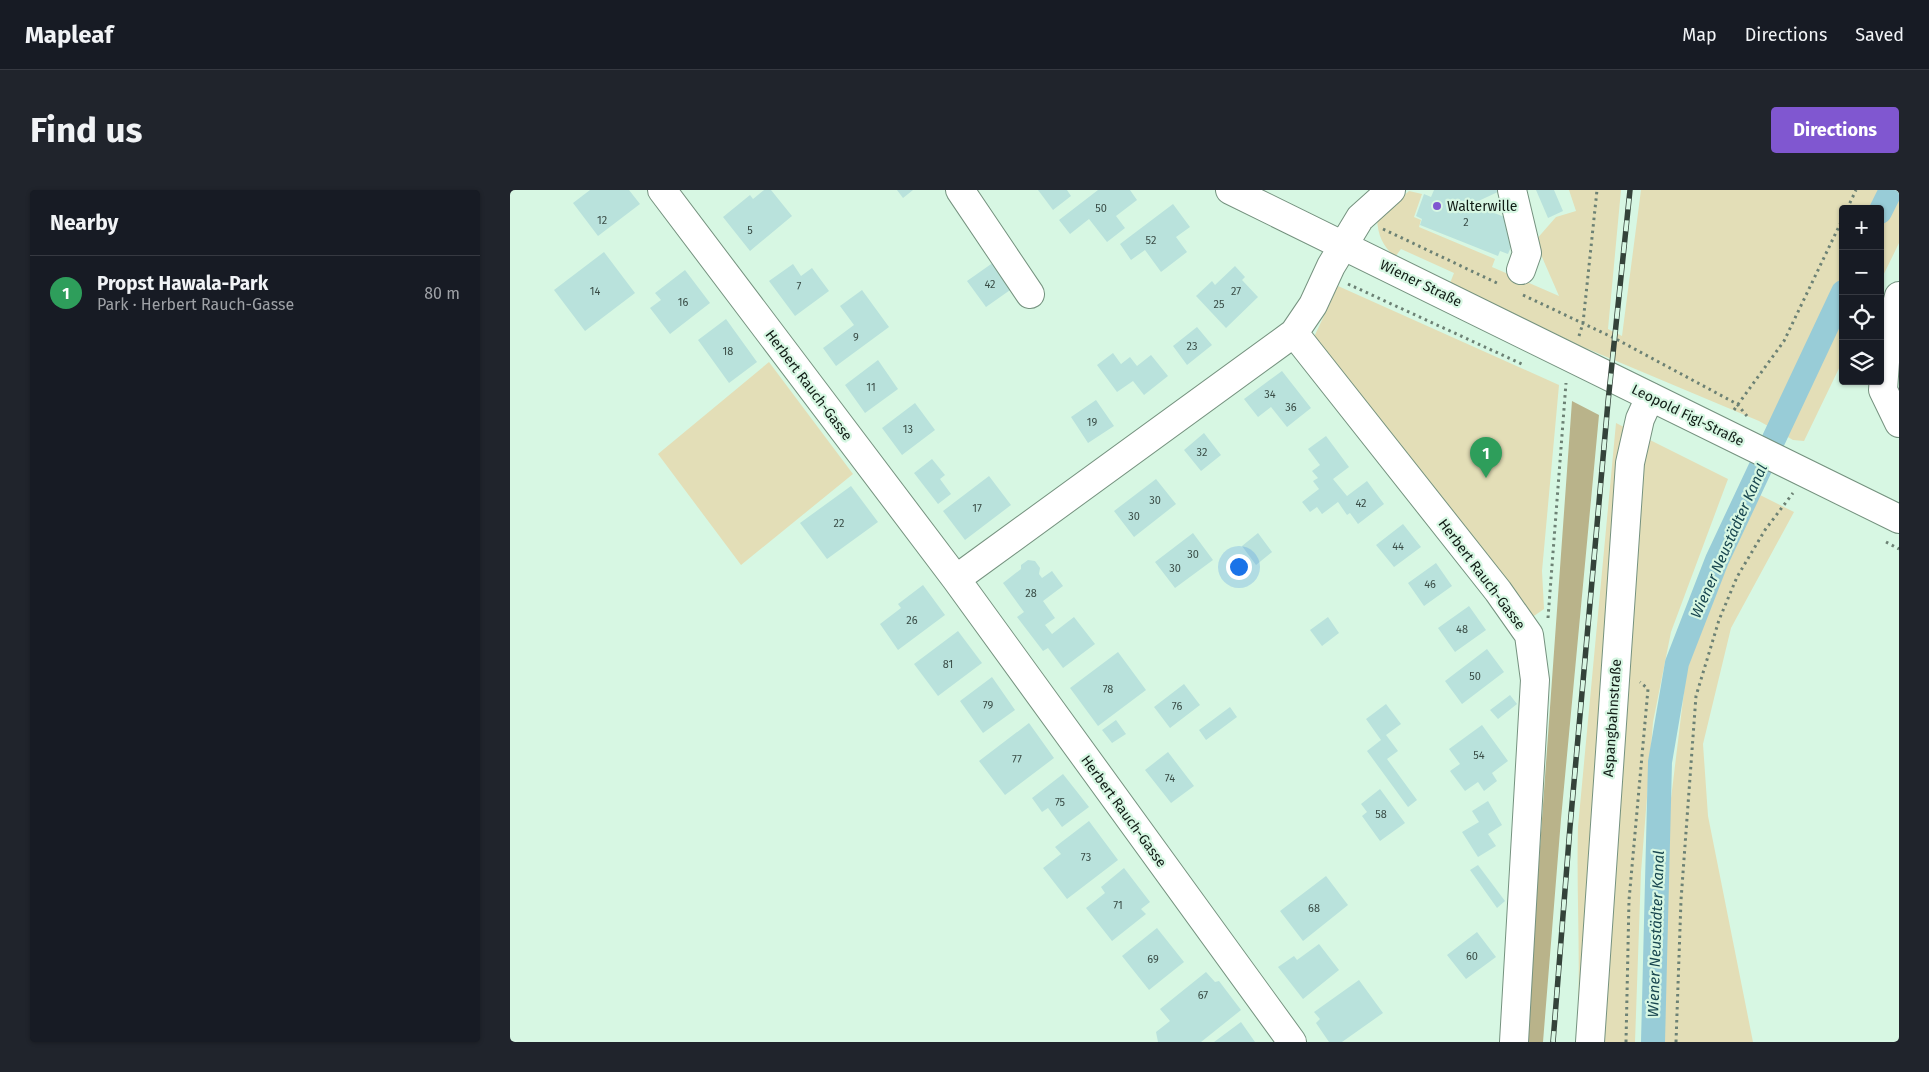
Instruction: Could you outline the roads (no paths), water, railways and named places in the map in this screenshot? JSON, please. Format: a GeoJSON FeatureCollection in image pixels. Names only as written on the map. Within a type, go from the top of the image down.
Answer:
{"type":"FeatureCollection","features":[{"type":"Feature","properties":{"kind":"street","name":"Herbert Rauch-Gasse"},"geometry":{"type":"LineString","coordinates":[[662,190],[956,579],[1292,1042]]}},
{"type":"Feature","properties":{"kind":"street"},"geometry":{"type":"LineString","coordinates":[[960,190],[1030,294]]}},
{"type":"Feature","properties":{"kind":"street","name":"Wiener Straße"},"geometry":{"type":"LineString","coordinates":[[1230,190],[1611,377]]}},
{"type":"Feature","properties":{"kind":"street"},"geometry":{"type":"LineString","coordinates":[[956,579],[1294,333],[1313,305],[1343,245],[1360,218],[1391,190]]}},
{"type":"Feature","properties":{"kind":"street"},"geometry":{"type":"LineString","coordinates":[[1512,190],[1527,253],[1515,283]]}},
{"type":"Feature","properties":{"kind":"street"},"geometry":{"type":"LineString","coordinates":[[1899,296],[1886,348],[1883,390],[1899,423]]}},
{"type":"Feature","properties":{"kind":"street","name":"Herbert Rauch-Gasse"},"geometry":{"type":"LineString","coordinates":[[1294,333],[1498,591],[1529,635],[1535,680],[1514,1042]]}},
{"type":"Feature","properties":{"kind":"street","name":"Leopold Figl-Straße"},"geometry":{"type":"LineString","coordinates":[[1611,377],[1899,519]]}},
{"type":"Feature","properties":{"kind":"street","name":"Aspangbahnstraße"},"geometry":{"type":"LineString","coordinates":[[1590,1042],[1630,463],[1640,419],[1650,397]]}},
{"type":"Feature","properties":{"kind":"waterway","name":"Wiener Neustädter Kanal"},"geometry":{"type":"LineString","coordinates":[[1884,205],[1891,190]]}},
{"type":"Feature","properties":{"kind":"waterway","name":"Wiener Neustädter Kanal"},"geometry":{"type":"LineString","coordinates":[[1653,1042],[1660,762],[1677,663],[1717,560],[1842,295]]}},
{"type":"Feature","properties":{"kind":"railway"},"geometry":{"type":"LineString","coordinates":[[1553,1042],[1608,402],[1630,190]]}},
{"type":"Feature","properties":{"kind":"place","name":"Walterwille"},"geometry":{"type":"Point","coordinates":[1437,206]}},
{"type":"Feature","properties":{"kind":"place","name":"Propst Hawala-Park"},"geometry":{"type":"Point","coordinates":[1486,478]}}]}
